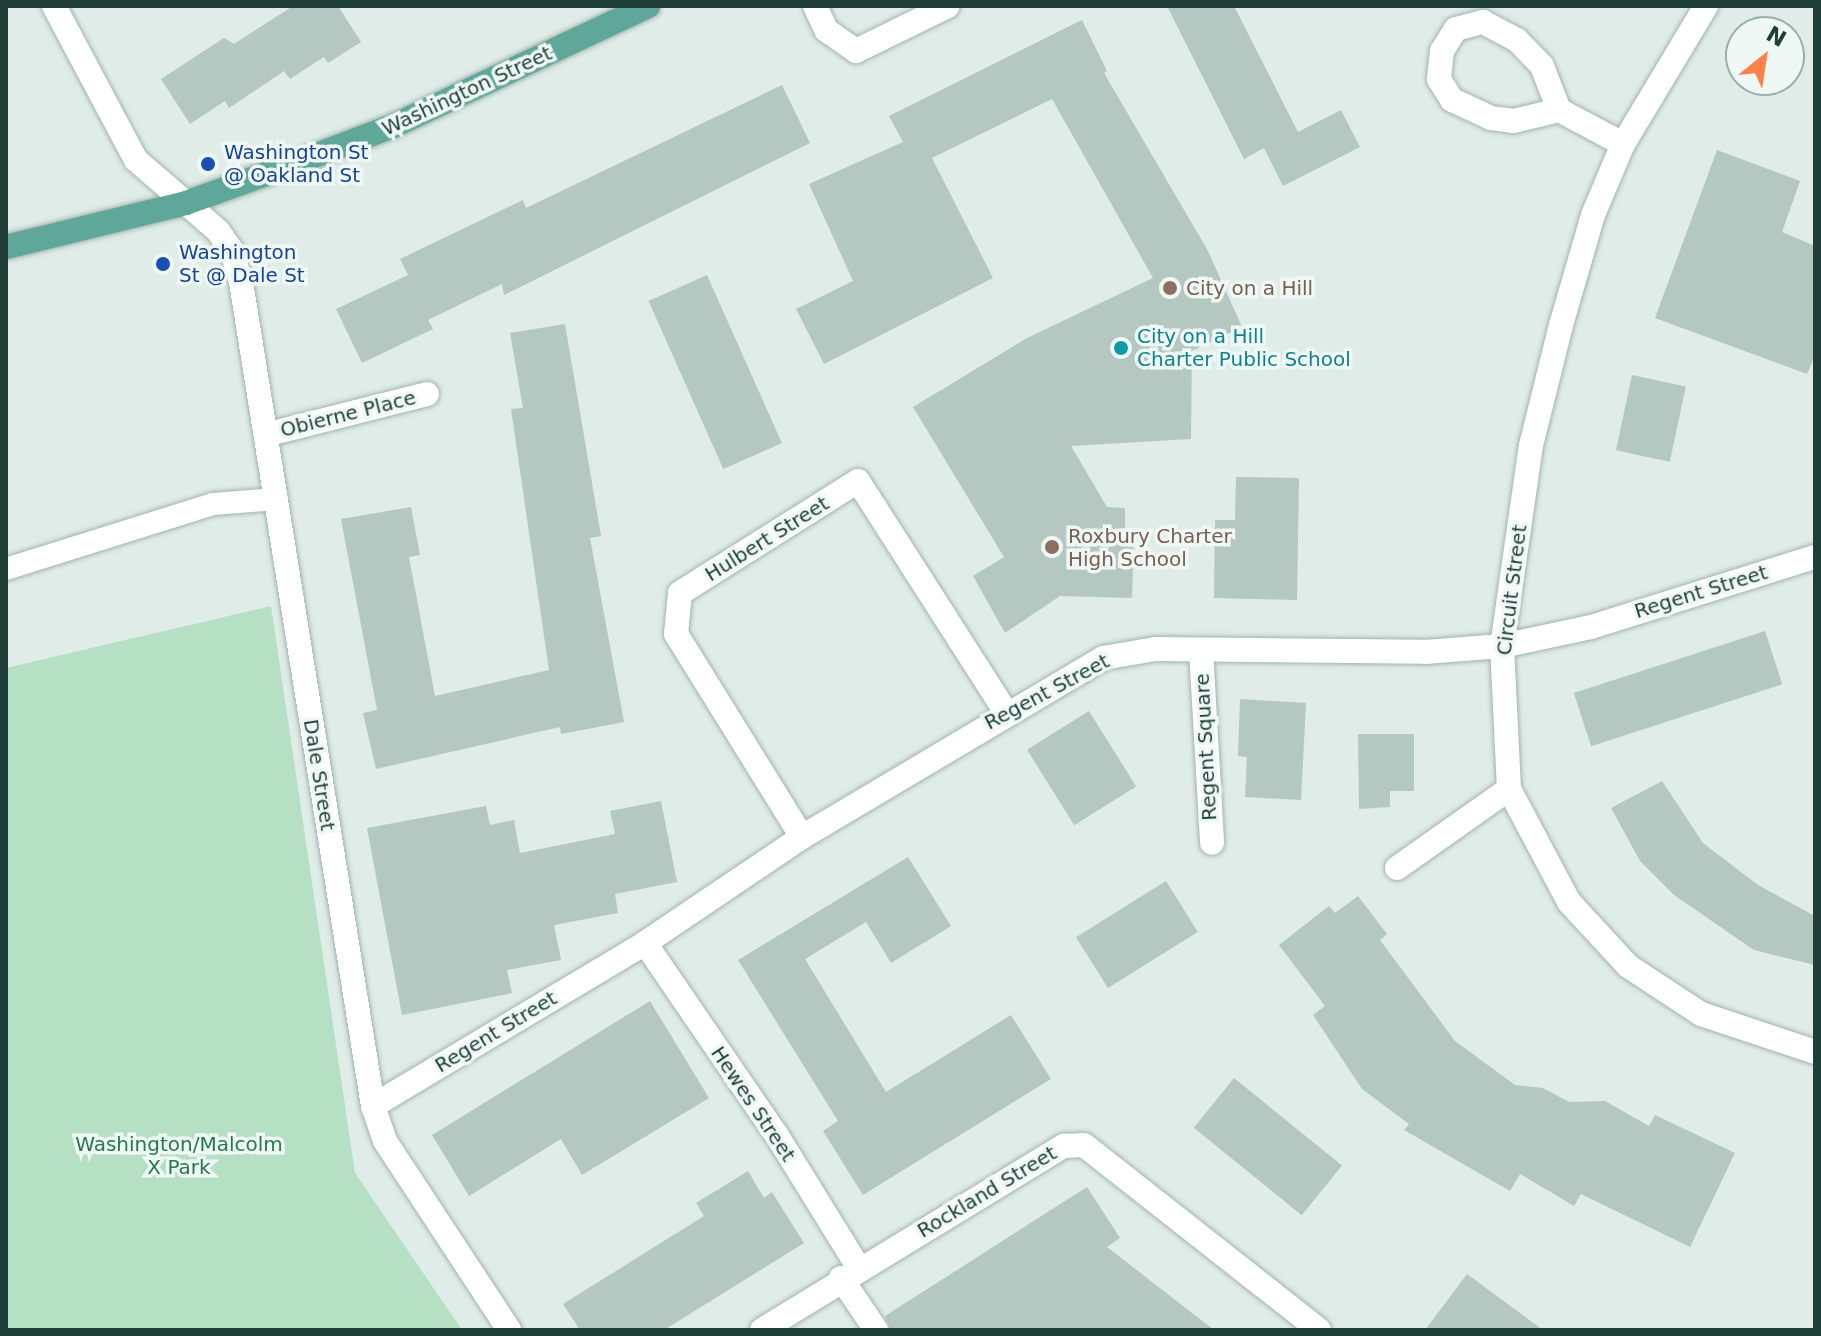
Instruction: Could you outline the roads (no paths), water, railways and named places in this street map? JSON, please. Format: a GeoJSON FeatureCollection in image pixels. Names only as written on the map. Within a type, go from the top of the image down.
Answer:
{"type":"FeatureCollection","features":[{"type":"Feature","properties":{"kind":"main road","name":"Washington Street"},"geometry":{"type":"LineString","coordinates":[[6,247],[186,203],[393,126],[648,6]]}},
{"type":"Feature","properties":{"kind":"street","name":"Dale Street"},"geometry":{"type":"LineString","coordinates":[[54,6],[136,160],[218,231],[232,251],[269,434],[373,1106],[385,1141],[509,1330]]}},
{"type":"Feature","properties":{"kind":"street"},"geometry":{"type":"LineString","coordinates":[[815,6],[826,30],[856,51],[948,6]]}},
{"type":"Feature","properties":{"kind":"street","name":"Circuit Street"},"geometry":{"type":"LineString","coordinates":[[1706,6],[1623,144],[1593,215],[1531,445],[1502,646],[1509,789],[1569,902],[1628,966],[1701,1014],[1815,1052]]}},
{"type":"Feature","properties":{"kind":"street"},"geometry":{"type":"LineString","coordinates":[[1559,110],[1514,121],[1491,118],[1452,100],[1439,79],[1442,51],[1456,29],[1483,22],[1517,40],[1542,66],[1559,110],[1623,144]]}},
{"type":"Feature","properties":{"kind":"street","name":"Obierne Place"},"geometry":{"type":"LineString","coordinates":[[269,434],[427,394]]}},
{"type":"Feature","properties":{"kind":"street","name":"Hulbert Street"},"geometry":{"type":"LineString","coordinates":[[802,837],[676,634],[680,593],[858,481],[1006,712]]}},
{"type":"Feature","properties":{"kind":"street","name":"Regent Street"},"geometry":{"type":"LineString","coordinates":[[373,1106],[645,943],[802,837],[1006,712],[1103,658],[1155,649],[1425,652],[1502,646],[1591,627],[1815,557]]}},
{"type":"Feature","properties":{"kind":"street","name":"Regent Square"},"geometry":{"type":"LineString","coordinates":[[1201,650],[1212,843]]}},
{"type":"Feature","properties":{"kind":"street"},"geometry":{"type":"LineString","coordinates":[[1397,868],[1509,789]]}},
{"type":"Feature","properties":{"kind":"street","name":"Hewes Street"},"geometry":{"type":"LineString","coordinates":[[645,943],[776,1134],[876,1330]]}},
{"type":"Feature","properties":{"kind":"street","name":"Rockland Street"},"geometry":{"type":"LineString","coordinates":[[762,1330],[849,1272],[1008,1183],[1064,1146],[1084,1145],[1319,1330]]}},
{"type":"Feature","properties":{"kind":"lane"},"geometry":{"type":"LineString","coordinates":[[6,569],[213,504],[277,499]]}},
{"type":"Feature","properties":{"kind":"place","name":"Washington St @ Oakland St"},"geometry":{"type":"Point","coordinates":[208,164]}},
{"type":"Feature","properties":{"kind":"place","name":"Washington St @ Dale St"},"geometry":{"type":"Point","coordinates":[163,264]}},
{"type":"Feature","properties":{"kind":"place","name":"City on a Hill"},"geometry":{"type":"Point","coordinates":[1170,288]}},
{"type":"Feature","properties":{"kind":"place","name":"City on a Hill Charter Public School"},"geometry":{"type":"Point","coordinates":[1121,348]}},
{"type":"Feature","properties":{"kind":"place","name":"Roxbury Charter High School"},"geometry":{"type":"Point","coordinates":[1052,547]}},
{"type":"Feature","properties":{"kind":"park label","name":"Washington/Malcolm X Park"},"geometry":{"type":"Point","coordinates":[179,1156]}}]}
